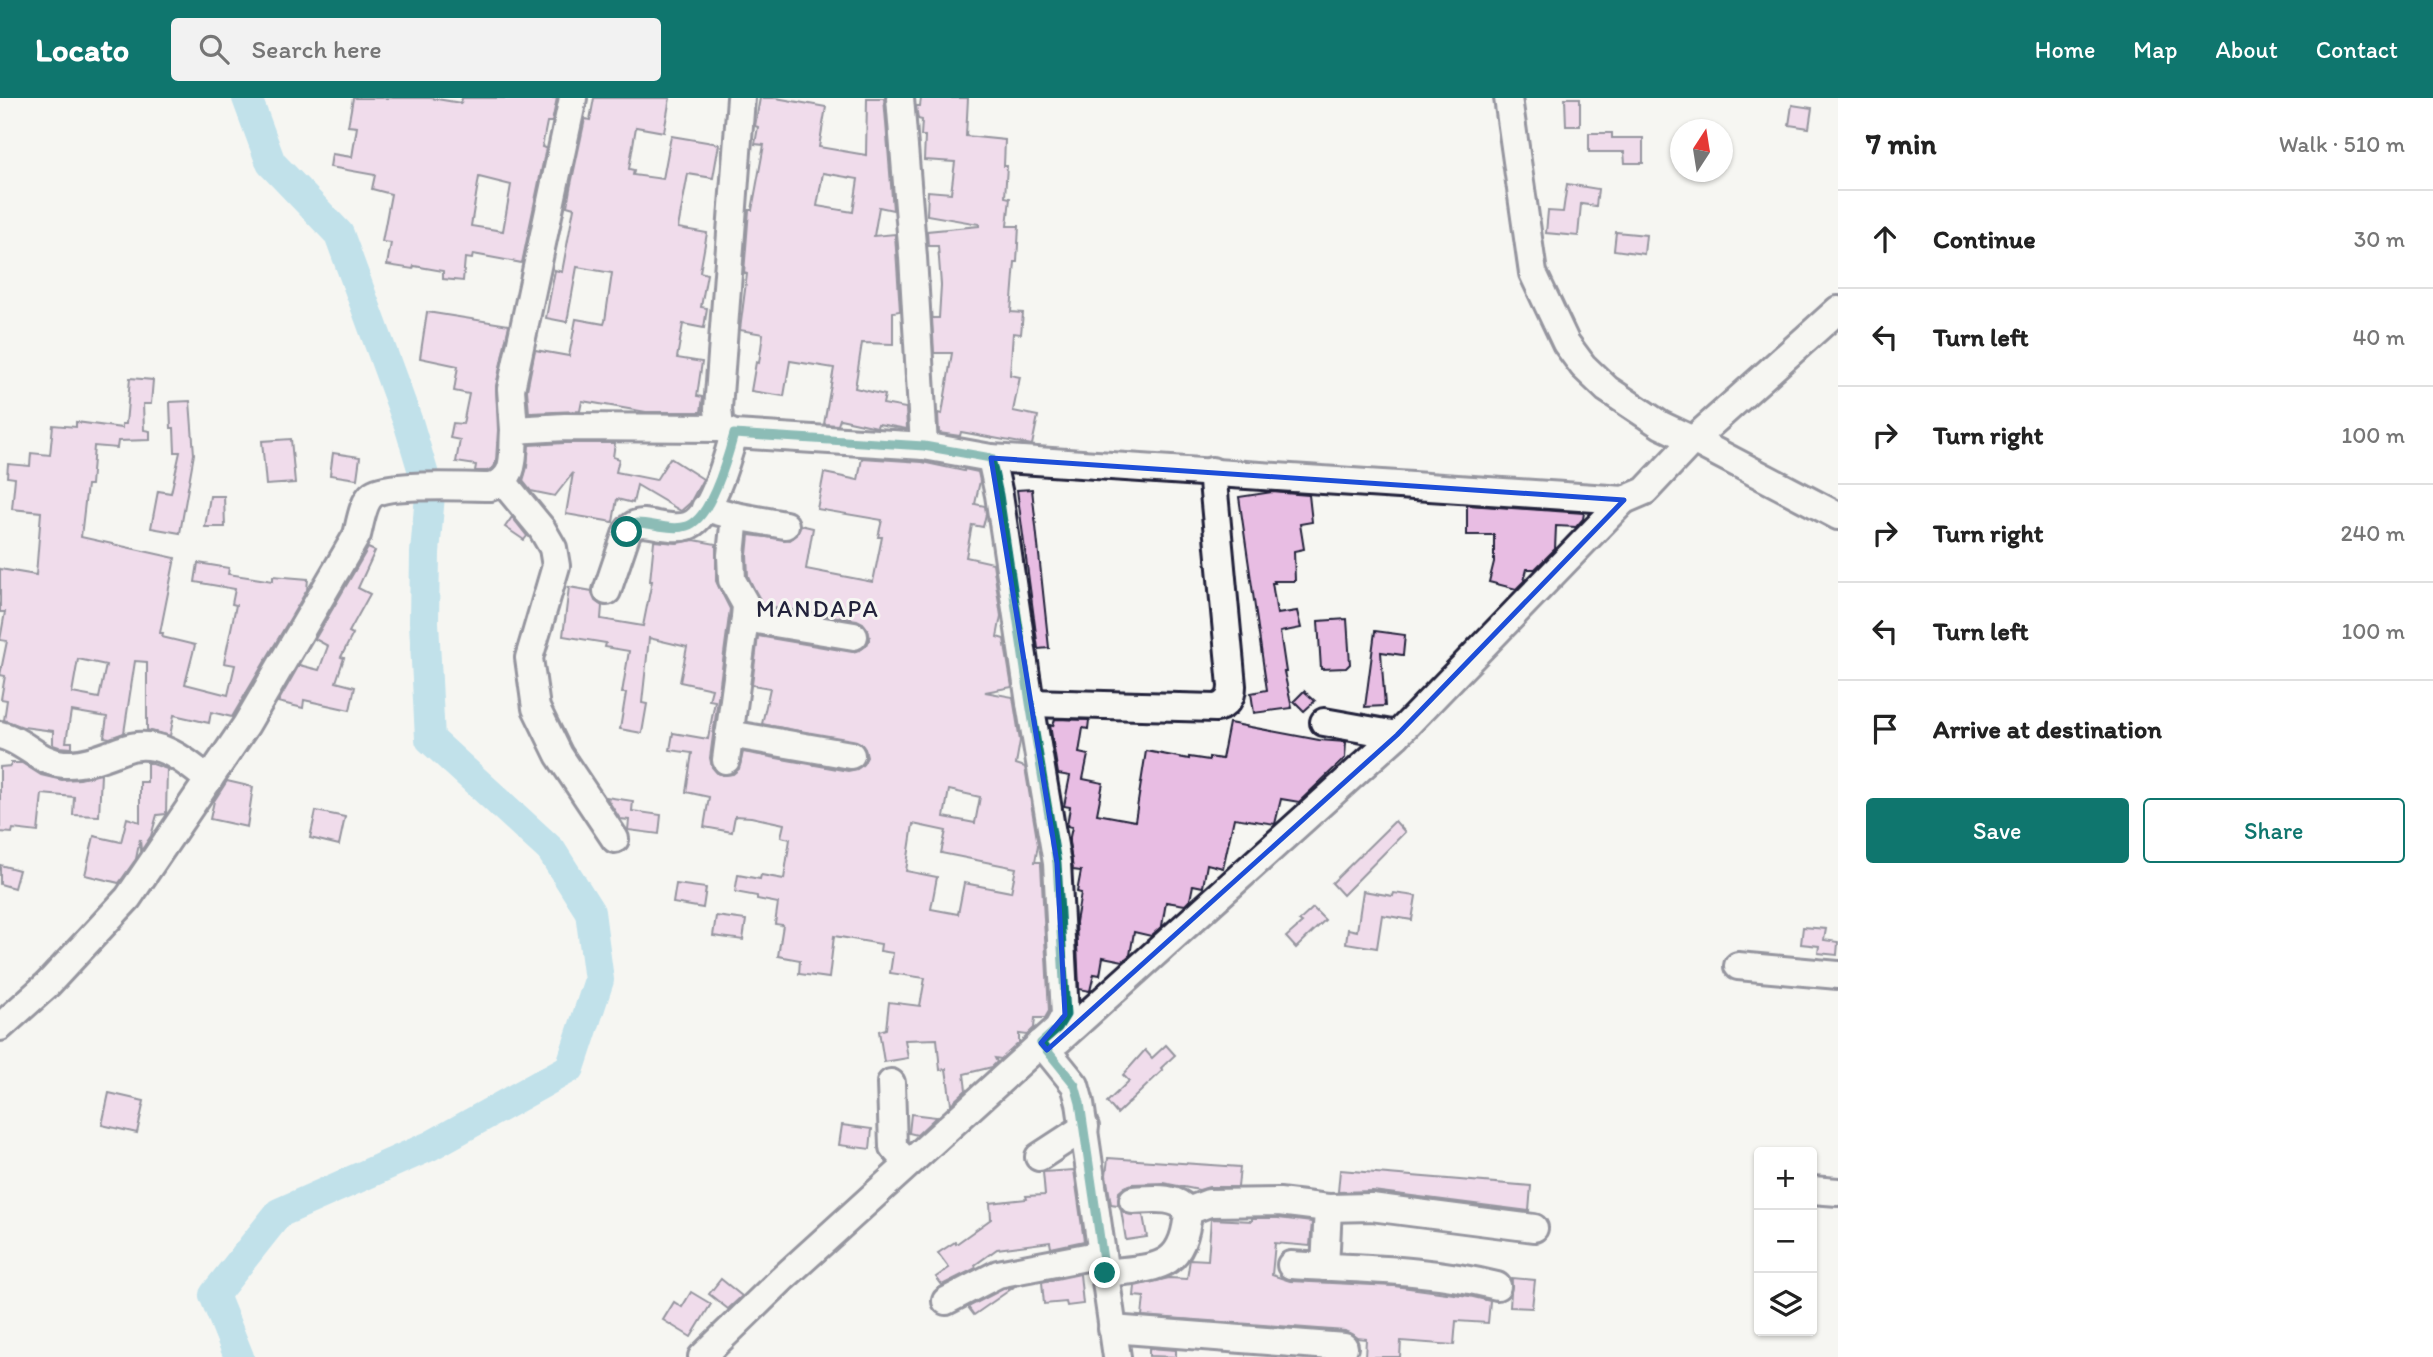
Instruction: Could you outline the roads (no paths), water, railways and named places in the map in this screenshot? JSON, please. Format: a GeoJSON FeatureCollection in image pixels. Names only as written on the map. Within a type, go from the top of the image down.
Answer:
{"type":"FeatureCollection","features":[{"type":"Feature","properties":{"kind":"street"},"geometry":{"type":"LineString","coordinates":[[0,1027],[48,984],[128,898],[246,725],[357,535],[367,500],[372,494],[398,489],[490,487],[504,483],[509,475],[514,430],[511,389],[573,98]]}},
{"type":"Feature","properties":{"kind":"street"},"geometry":{"type":"LineString","coordinates":[[607,591],[627,532],[632,526],[637,523],[689,526],[697,520],[720,482],[727,431],[718,408],[741,98]]}},
{"type":"Feature","properties":{"kind":"street"},"geometry":{"type":"LineString","coordinates":[[900,98],[924,446]]}},
{"type":"Feature","properties":{"kind":"street"},"geometry":{"type":"LineString","coordinates":[[1507,98],[1532,273],[1566,343],[1583,366],[1607,389],[1661,425],[1838,516]]}},
{"type":"Feature","properties":{"kind":"street"},"geometry":{"type":"LineString","coordinates":[[702,1357],[782,1279],[908,1164],[1047,1050],[1397,734],[1624,500],[1645,491],[1710,448],[1838,310]]}},
{"type":"Feature","properties":{"kind":"street"},"geometry":{"type":"LineString","coordinates":[[514,430],[565,427],[727,431],[924,446],[991,458],[1624,500]]}},
{"type":"Feature","properties":{"kind":"street"},"geometry":{"type":"LineString","coordinates":[[991,458],[1057,863],[1066,1015],[1047,1050]]}},
{"type":"Feature","properties":{"kind":"street"},"geometry":{"type":"LineString","coordinates":[[1030,703],[1216,708],[1228,701],[1232,686],[1212,471]]}},
{"type":"Feature","properties":{"kind":"street"},"geometry":{"type":"LineString","coordinates":[[504,483],[542,529],[553,548],[555,566],[529,658],[536,708],[559,755],[615,839]]}},
{"type":"Feature","properties":{"kind":"street"},"geometry":{"type":"LineString","coordinates":[[705,508],[785,525]]}},
{"type":"Feature","properties":{"kind":"street"},"geometry":{"type":"LineString","coordinates":[[735,516],[731,555],[732,580],[746,605],[728,747],[851,755]]}},
{"type":"Feature","properties":{"kind":"street"},"geometry":{"type":"LineString","coordinates":[[745,618],[854,636]]}},
{"type":"Feature","properties":{"kind":"street"},"geometry":{"type":"LineString","coordinates":[[1324,722],[1397,734]]}},
{"type":"Feature","properties":{"kind":"street"},"geometry":{"type":"LineString","coordinates":[[0,735],[16,740],[45,759],[62,764],[104,758],[126,748],[147,746],[167,749],[209,780]]}},
{"type":"Feature","properties":{"kind":"street"},"geometry":{"type":"LineString","coordinates":[[1738,966],[1838,975]]}},
{"type":"Feature","properties":{"kind":"street"},"geometry":{"type":"LineString","coordinates":[[1047,1050],[1075,1085],[1085,1128],[1117,1357]]}},
{"type":"Feature","properties":{"kind":"street"},"geometry":{"type":"LineString","coordinates":[[891,1083],[893,1147],[908,1164]]}},
{"type":"Feature","properties":{"kind":"street"},"geometry":{"type":"LineString","coordinates":[[1039,1157],[1085,1128]]}},
{"type":"Feature","properties":{"kind":"street"},"geometry":{"type":"LineString","coordinates":[[1817,1190],[1838,1192]]}},
{"type":"Feature","properties":{"kind":"street"},"geometry":{"type":"LineString","coordinates":[[1133,1200],[1158,1198],[1182,1205],[1188,1211]]}},
{"type":"Feature","properties":{"kind":"street"},"geometry":{"type":"LineString","coordinates":[[1188,1211],[1209,1203],[1279,1202],[1328,1208],[1371,1208],[1534,1228]]}},
{"type":"Feature","properties":{"kind":"street"},"geometry":{"type":"LineString","coordinates":[[1325,1267],[1328,1208]]}},
{"type":"Feature","properties":{"kind":"street"},"geometry":{"type":"LineString","coordinates":[[946,1301],[998,1274],[1104,1263],[1157,1267],[1172,1259],[1178,1251],[1188,1211]]}},
{"type":"Feature","properties":{"kind":"street"},"geometry":{"type":"LineString","coordinates":[[1291,1265],[1396,1271],[1478,1281],[1497,1286]]}},
{"type":"Feature","properties":{"kind":"street"},"geometry":{"type":"LineString","coordinates":[[1112,1329],[1344,1347]]}},
{"type":"Feature","properties":{"kind":"waterway"},"geometry":{"type":"LineString","coordinates":[[239,1357],[214,1295],[279,1213],[430,1146],[570,1068],[599,980],[590,912],[551,850],[430,739],[424,622],[425,553],[430,495],[409,425],[339,234],[271,163],[247,98]]}},
{"type":"Feature","properties":{"kind":"district","name":"MANDAPA"},"geometry":{"type":"Point","coordinates":[818,608]}}]}
